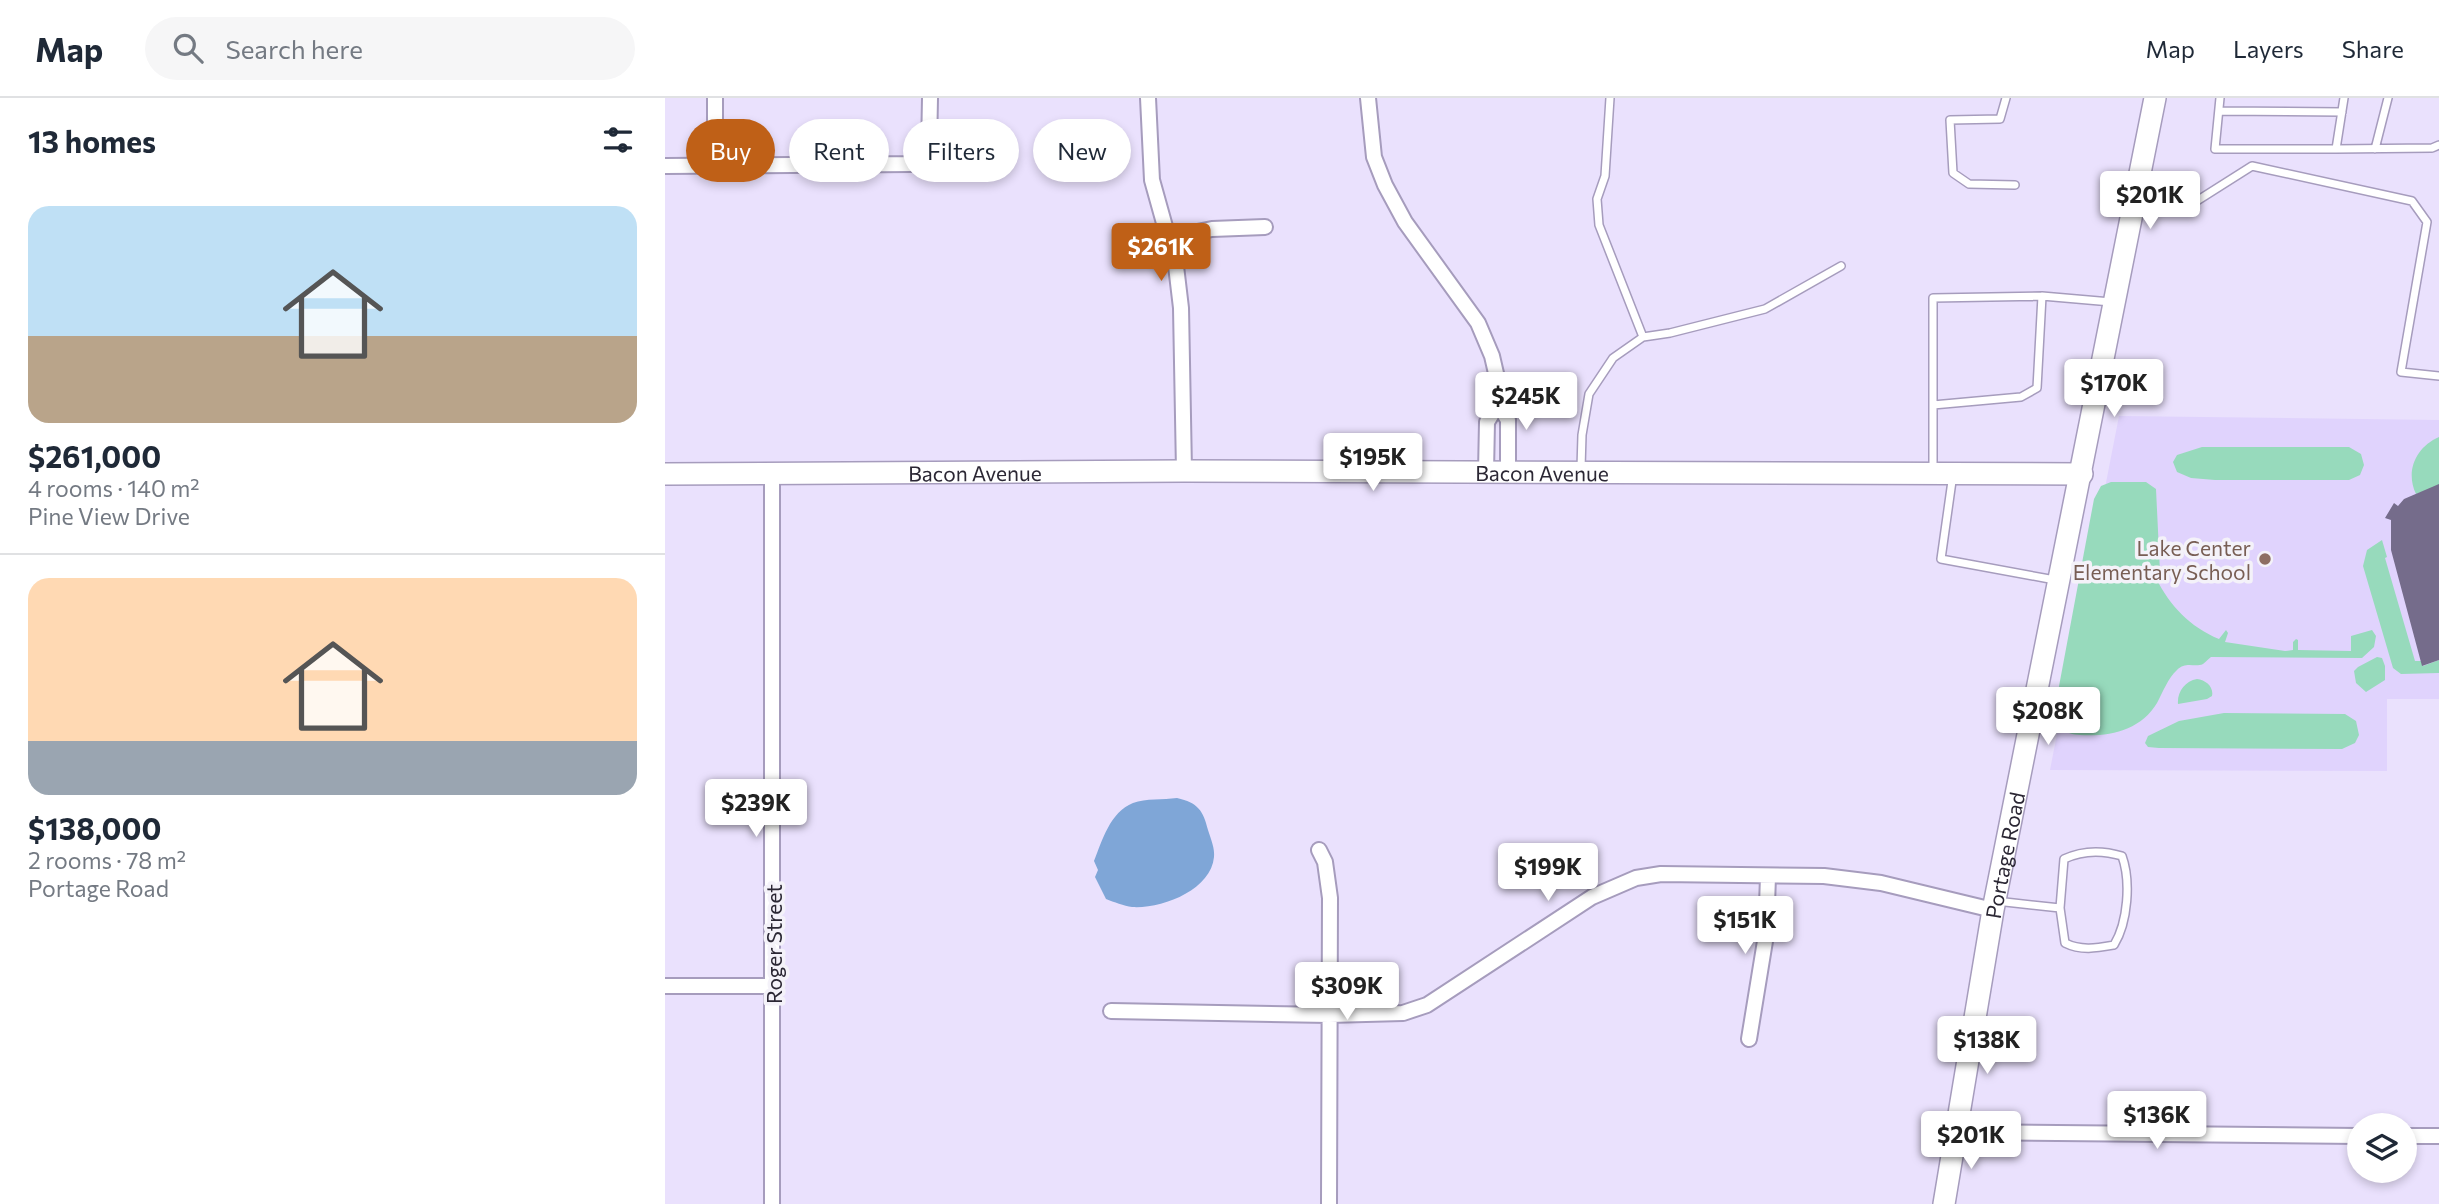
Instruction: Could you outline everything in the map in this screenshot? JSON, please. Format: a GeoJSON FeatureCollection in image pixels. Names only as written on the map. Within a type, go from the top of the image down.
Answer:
{"type":"FeatureCollection","features":[{"type":"Feature","properties":{"kind":"street"},"geometry":{"type":"LineString","coordinates":[[715,98],[715,119]]}},
{"type":"Feature","properties":{"kind":"street"},"geometry":{"type":"LineString","coordinates":[[775,165],[912,164],[923,158],[929,150],[930,98]]}},
{"type":"Feature","properties":{"kind":"street"},"geometry":{"type":"LineString","coordinates":[[1148,98],[1152,180],[1177,266],[1181,308],[1184,471]]}},
{"type":"Feature","properties":{"kind":"street"},"geometry":{"type":"LineString","coordinates":[[1368,98],[1374,157],[1385,186],[1405,222],[1478,323],[1492,356],[1498,382],[1498,404],[1508,421],[1508,472]]}},
{"type":"Feature","properties":{"kind":"street","name":"Portage Road"},"geometry":{"type":"LineString","coordinates":[[1944,1204],[1994,905],[2155,98]]}},
{"type":"Feature","properties":{"kind":"street"},"geometry":{"type":"LineString","coordinates":[[665,166],[686,166]]}},
{"type":"Feature","properties":{"kind":"street"},"geometry":{"type":"LineString","coordinates":[[1168,237],[1212,229],[1265,227]]}},
{"type":"Feature","properties":{"kind":"street"},"geometry":{"type":"LineString","coordinates":[[1486,472],[1487,422],[1498,404]]}},
{"type":"Feature","properties":{"kind":"street","name":"Bacon Avenue"},"geometry":{"type":"LineString","coordinates":[[665,474],[1184,471],[2082,474]]}},
{"type":"Feature","properties":{"kind":"street","name":"Roger Street"},"geometry":{"type":"LineString","coordinates":[[772,473],[772,1204]]}},
{"type":"Feature","properties":{"kind":"street"},"geometry":{"type":"LineString","coordinates":[[1319,850],[1325,862],[1330,898],[1329,1204]]}},
{"type":"Feature","properties":{"kind":"street"},"geometry":{"type":"LineString","coordinates":[[1111,1012],[1403,1013],[1427,1005],[1592,897],[1636,878],[1661,874],[1823,876],[1881,883],[1994,905]]}},
{"type":"Feature","properties":{"kind":"street"},"geometry":{"type":"LineString","coordinates":[[1749,1039],[1766,935],[1768,876]]}},
{"type":"Feature","properties":{"kind":"street"},"geometry":{"type":"LineString","coordinates":[[665,986],[773,986]]}},
{"type":"Feature","properties":{"kind":"street"},"geometry":{"type":"LineString","coordinates":[[1956,1132],[2347,1136]]}},
{"type":"Feature","properties":{"kind":"street"},"geometry":{"type":"LineString","coordinates":[[2417,1136],[2439,1136]]}},
{"type":"Feature","properties":{"kind":"lane"},"geometry":{"type":"LineString","coordinates":[[1611,98],[1605,176],[1597,199],[1599,225],[1643,337]]}},
{"type":"Feature","properties":{"kind":"lane"},"geometry":{"type":"LineString","coordinates":[[2006,98],[2000,119],[1950,120],[1953,173],[1969,184],[2015,185]]}},
{"type":"Feature","properties":{"kind":"lane"},"geometry":{"type":"LineString","coordinates":[[2220,98],[2215,149],[2432,148],[2439,145]]}},
{"type":"Feature","properties":{"kind":"lane"},"geometry":{"type":"LineString","coordinates":[[2336,149],[2344,98]]}},
{"type":"Feature","properties":{"kind":"lane"},"geometry":{"type":"LineString","coordinates":[[2375,149],[2388,98]]}},
{"type":"Feature","properties":{"kind":"lane"},"geometry":{"type":"LineString","coordinates":[[2219,111],[2342,112]]}},
{"type":"Feature","properties":{"kind":"lane"},"geometry":{"type":"LineString","coordinates":[[2136,196],[2192,204],[2252,166],[2412,201],[2427,222],[2401,372],[2439,376]]}},
{"type":"Feature","properties":{"kind":"lane"},"geometry":{"type":"LineString","coordinates":[[1580,473],[1582,435],[1589,394],[1613,358],[1643,337],[1670,333],[1765,309],[1841,266]]}},
{"type":"Feature","properties":{"kind":"lane"},"geometry":{"type":"LineString","coordinates":[[2060,581],[1941,559],[1943,474],[1933,405],[1933,298],[2042,296],[2115,302]]}},
{"type":"Feature","properties":{"kind":"lane"},"geometry":{"type":"LineString","coordinates":[[1933,405],[2021,397],[2037,388],[2042,296]]}},
{"type":"Feature","properties":{"kind":"lane"},"geometry":{"type":"LineString","coordinates":[[2095,852],[2122,856],[2129,886],[2119,937],[2114,945],[2085,949],[2065,943],[2060,908],[2064,859],[2076,853],[2095,852]]}},
{"type":"Feature","properties":{"kind":"lane"},"geometry":{"type":"LineString","coordinates":[[1994,905],[2060,908]]}},
{"type":"Feature","properties":{"kind":"shaded area","name":"Lake Center Elementary School"},"geometry":{"type":"Polygon","coordinates":[[[2119,416],[2439,420],[2439,699],[2387,699],[2387,771],[2050,770],[2119,416]]]}},
{"type":"Feature","properties":{"kind":"green space"},"geometry":{"type":"Polygon","coordinates":[[[2439,437],[2439,486],[2416,494],[2412,468],[2424,447],[2439,437]]]}},
{"type":"Feature","properties":{"kind":"green space"},"geometry":{"type":"Polygon","coordinates":[[[2202,447],[2349,447],[2361,454],[2364,465],[2360,475],[2349,480],[2215,480],[2191,478],[2177,472],[2173,462],[2177,455],[2202,447]]]}},
{"type":"Feature","properties":{"kind":"green space"},"geometry":{"type":"Polygon","coordinates":[[[2111,482],[2146,482],[2156,489],[2160,572],[2156,578],[2174,606],[2199,628],[2219,639],[2226,630],[2228,633],[2225,642],[2285,651],[2293,650],[2293,642],[2296,639],[2298,650],[2351,651],[2351,636],[2372,630],[2376,636],[2374,647],[2362,658],[2211,657],[2203,664],[2184,666],[2177,670],[2157,703],[2134,726],[2102,735],[2066,732],[2057,723],[2054,713],[2094,499],[2101,486],[2111,482]]]}},
{"type":"Feature","properties":{"kind":"green space"},"geometry":{"type":"Polygon","coordinates":[[[2382,540],[2415,661],[2421,661],[2423,666],[2439,660],[2439,673],[2401,674],[2393,668],[2363,566],[2367,550],[2382,540]]]}},
{"type":"Feature","properties":{"kind":"green space"},"geometry":{"type":"Polygon","coordinates":[[[2377,657],[2382,658],[2385,666],[2385,680],[2366,692],[2356,683],[2354,671],[2377,657]]]}},
{"type":"Feature","properties":{"kind":"green space"},"geometry":{"type":"Polygon","coordinates":[[[2197,679],[2209,684],[2212,696],[2178,704],[2183,688],[2197,679]]]}},
{"type":"Feature","properties":{"kind":"green space"},"geometry":{"type":"Polygon","coordinates":[[[2224,713],[2345,714],[2356,721],[2359,735],[2355,743],[2342,749],[2159,748],[2148,747],[2145,743],[2148,736],[2179,721],[2224,713]]]}},
{"type":"Feature","properties":{"kind":"water"},"geometry":{"type":"Polygon","coordinates":[[[1177,798],[1190,802],[1202,812],[1213,844],[1211,869],[1204,879],[1183,895],[1157,905],[1132,907],[1106,899],[1095,877],[1098,870],[1094,861],[1113,820],[1125,807],[1138,801],[1177,798]]]}},
{"type":"Feature","properties":{"kind":"building"},"geometry":{"type":"Polygon","coordinates":[[[2439,484],[2439,660],[2422,666],[2391,550],[2391,520],[2385,518],[2394,503],[2398,506],[2404,499],[2439,484]]]}},
{"type":"Feature","properties":{"kind":"place","name":"Lake Center Elementary School"},"geometry":{"type":"Point","coordinates":[2265,559]}}]}
